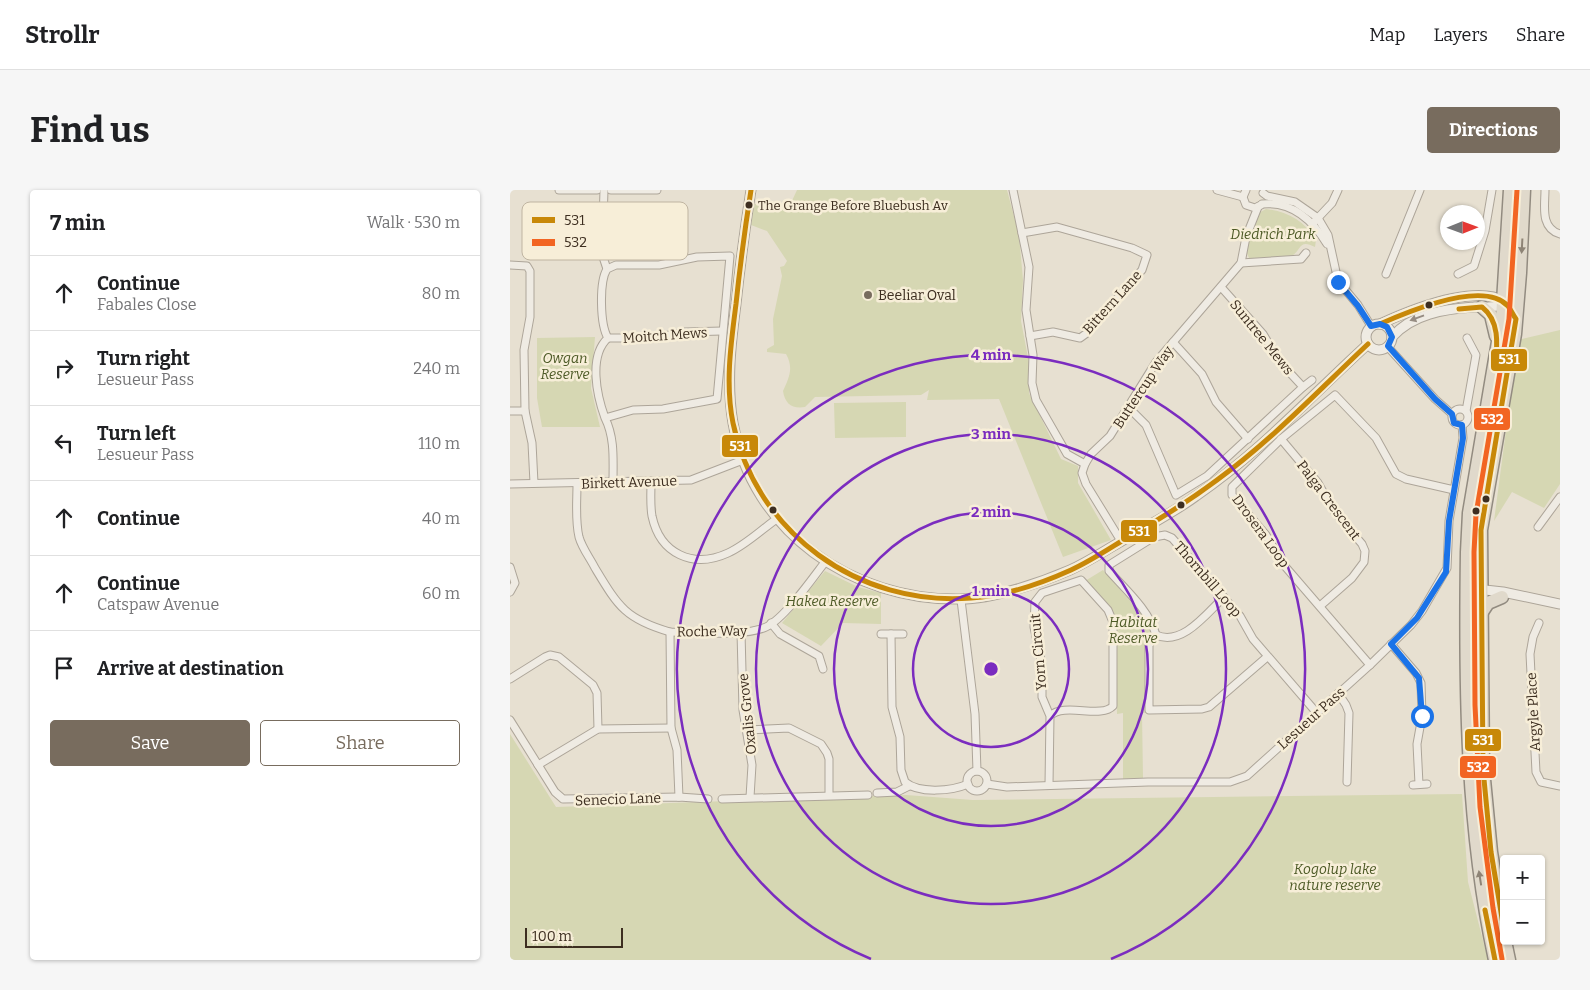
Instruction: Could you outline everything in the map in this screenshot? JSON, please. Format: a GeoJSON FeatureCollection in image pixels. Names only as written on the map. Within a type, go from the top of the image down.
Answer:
{"type":"FeatureCollection","features":[{"type":"Feature","properties":{"kind":"highway"},"geometry":{"type":"LineString","coordinates":[[1494,960],[1479,874],[1470,793],[1466,569],[1469,513],[1504,302],[1510,190]]}},
{"type":"Feature","properties":{"kind":"highway"},"geometry":{"type":"LineString","coordinates":[[1500,907],[1491,852],[1484,786],[1481,703],[1482,515],[1509,373],[1516,319],[1524,190]]}},
{"type":"Feature","properties":{"kind":"highway"},"geometry":{"type":"LineString","coordinates":[[1482,307],[1491,315],[1498,343]]}},
{"type":"Feature","properties":{"kind":"highway"},"geometry":{"type":"LineString","coordinates":[[1482,612],[1488,603],[1502,597]]}},
{"type":"Feature","properties":{"kind":"highway"},"geometry":{"type":"LineString","coordinates":[[1506,945],[1509,960]]}},
{"type":"Feature","properties":{"kind":"street"},"geometry":{"type":"LineString","coordinates":[[559,190],[597,190]]}},
{"type":"Feature","properties":{"kind":"street"},"geometry":{"type":"LineString","coordinates":[[611,190],[657,190]]}},
{"type":"Feature","properties":{"kind":"street"},"geometry":{"type":"LineString","coordinates":[[751,190],[733,329],[729,380],[733,424],[743,460],[756,489],[778,518],[805,546],[826,562],[852,577],[890,591],[961,600],[1005,592],[1068,571],[1195,498],[1235,466],[1368,344]]}},
{"type":"Feature","properties":{"kind":"street"},"geometry":{"type":"LineString","coordinates":[[1013,190],[1029,267],[1026,310],[1033,355],[1032,383],[1036,400],[1067,454],[1084,464],[1082,473],[1086,484],[1121,541]]}},
{"type":"Feature","properties":{"kind":"street"},"geometry":{"type":"LineString","coordinates":[[1217,190],[1244,192],[1249,206],[1271,203],[1286,206],[1308,218],[1316,220]]}},
{"type":"Feature","properties":{"kind":"street"},"geometry":{"type":"LineString","coordinates":[[1316,220],[1332,203],[1338,190]]}},
{"type":"Feature","properties":{"kind":"street"},"geometry":{"type":"LineString","coordinates":[[1386,274],[1420,190]]}},
{"type":"Feature","properties":{"kind":"street"},"geometry":{"type":"LineString","coordinates":[[1458,274],[1474,266],[1486,231],[1492,190]]}},
{"type":"Feature","properties":{"kind":"street"},"geometry":{"type":"LineString","coordinates":[[1544,190],[1545,220],[1551,229],[1560,234]]}},
{"type":"Feature","properties":{"kind":"street"},"geometry":{"type":"LineString","coordinates":[[1262,191],[1267,196],[1295,202],[1316,220],[1330,248],[1338,282],[1375,325],[1387,327],[1390,342],[1435,399],[1452,414],[1454,423],[1462,425],[1468,419],[1466,411],[1476,355],[1467,338]]}},
{"type":"Feature","properties":{"kind":"street","name":"Buttercup Way"},"geometry":{"type":"LineString","coordinates":[[1246,237],[1260,205],[1262,191]]}},
{"type":"Feature","properties":{"kind":"street","name":"Buttercup Way"},"geometry":{"type":"LineString","coordinates":[[1084,464],[1091,454],[1110,436],[1156,362],[1241,263],[1249,206]]}},
{"type":"Feature","properties":{"kind":"street","name":"Bittern Lane"},"geometry":{"type":"LineString","coordinates":[[1022,233],[1057,227],[1132,248],[1146,255],[1142,270],[1087,334],[1080,338],[1053,332],[1030,336]]}},
{"type":"Feature","properties":{"kind":"street"},"geometry":{"type":"LineString","coordinates":[[605,418],[634,410],[663,408],[689,402],[716,400],[730,252],[688,259]]}},
{"type":"Feature","properties":{"kind":"street"},"geometry":{"type":"LineString","coordinates":[[1241,263],[1301,259],[1306,253]]}},
{"type":"Feature","properties":{"kind":"street"},"geometry":{"type":"LineString","coordinates":[[604,260],[607,269],[603,279],[602,324],[608,338],[600,347],[597,370],[598,394],[610,428],[614,448],[613,482]]}},
{"type":"Feature","properties":{"kind":"street"},"geometry":{"type":"LineString","coordinates":[[607,269],[616,265],[659,265],[683,260]]}},
{"type":"Feature","properties":{"kind":"street"},"geometry":{"type":"LineString","coordinates":[[510,265],[525,265],[528,267],[530,317],[524,350],[525,411],[533,450],[534,483]]}},
{"type":"Feature","properties":{"kind":"street"},"geometry":{"type":"LineString","coordinates":[[1516,319],[1504,302],[1494,296],[1450,299],[1411,310],[1375,325],[1366,337],[1368,344],[1380,350],[1390,342],[1403,324],[1446,310],[1495,307],[1504,302],[1514,290],[1520,273]]}},
{"type":"Feature","properties":{"kind":"street","name":"Suntree Mews"},"geometry":{"type":"LineString","coordinates":[[1221,287],[1262,334],[1279,361],[1303,387]]}},
{"type":"Feature","properties":{"kind":"street","name":"Moitch Mews"},"geometry":{"type":"LineString","coordinates":[[608,338],[654,338],[684,332],[722,331]]}},
{"type":"Feature","properties":{"kind":"street"},"geometry":{"type":"LineString","coordinates":[[1173,342],[1202,374],[1216,402],[1248,439]]}},
{"type":"Feature","properties":{"kind":"street","name":"Suntree Mews"},"geometry":{"type":"LineString","coordinates":[[1128,407],[1146,425],[1176,495],[1207,476],[1312,380]]}},
{"type":"Feature","properties":{"kind":"street","name":"Drosera Loop"},"geometry":{"type":"LineString","coordinates":[[1370,665],[1283,564],[1266,535],[1231,493],[1232,486],[1281,439],[1335,395],[1376,438],[1396,474],[1406,479],[1454,490]]}},
{"type":"Feature","properties":{"kind":"street"},"geometry":{"type":"LineString","coordinates":[[1452,414],[1458,408],[1466,411]]}},
{"type":"Feature","properties":{"kind":"street"},"geometry":{"type":"LineString","coordinates":[[510,411],[525,411]]}},
{"type":"Feature","properties":{"kind":"street","name":"Lesueur Pass"},"geometry":{"type":"LineString","coordinates":[[968,784],[975,790],[980,791],[986,784],[998,787],[1230,782],[1246,776],[1370,665],[1417,618],[1446,572],[1449,521],[1463,438],[1462,425]]}},
{"type":"Feature","properties":{"kind":"street","name":"Palga Crescent"},"geometry":{"type":"LineString","coordinates":[[1281,439],[1318,483],[1334,511],[1362,544],[1365,551],[1364,562],[1352,578],[1320,606]]}},
{"type":"Feature","properties":{"kind":"street","name":"Birkett Avenue"},"geometry":{"type":"LineString","coordinates":[[510,484],[577,484],[697,479],[743,460]]}},
{"type":"Feature","properties":{"kind":"street"},"geometry":{"type":"LineString","coordinates":[[651,482],[651,510],[655,525],[672,551],[684,558],[709,558],[730,552],[778,518]]}},
{"type":"Feature","properties":{"kind":"street","name":"Roche Way"},"geometry":{"type":"LineString","coordinates":[[577,484],[577,522],[580,539],[617,604],[640,621],[670,632],[741,632],[762,628],[771,623],[826,562]]}},
{"type":"Feature","properties":{"kind":"street"},"geometry":{"type":"LineString","coordinates":[[1538,527],[1560,497]]}},
{"type":"Feature","properties":{"kind":"street","name":"Thornbill Loop"},"geometry":{"type":"LineString","coordinates":[[1156,635],[1150,618],[1108,568],[1111,563],[1154,537],[1165,535],[1175,540],[1224,597],[1240,616],[1253,639],[1267,657],[1316,712]]}},
{"type":"Feature","properties":{"kind":"street"},"geometry":{"type":"LineString","coordinates":[[510,567],[515,583],[510,592]]}},
{"type":"Feature","properties":{"kind":"street"},"geometry":{"type":"LineString","coordinates":[[1466,569],[1473,585],[1481,594],[1485,596],[1521,597]]}},
{"type":"Feature","properties":{"kind":"street","name":"Yorn Circuit"},"geometry":{"type":"LineString","coordinates":[[1050,716],[1059,711],[1106,710],[1113,706],[1113,622],[1108,610],[1081,580],[1042,593],[1036,602],[1034,627],[1042,665],[1042,697],[1050,716],[1050,785]]}},
{"type":"Feature","properties":{"kind":"street"},"geometry":{"type":"LineString","coordinates":[[1467,618],[1472,603],[1485,590],[1559,605]]}},
{"type":"Feature","properties":{"kind":"street"},"geometry":{"type":"LineString","coordinates":[[1224,597],[1179,636],[1168,638],[1156,635],[1149,645],[1149,710],[1209,707],[1267,657]]}},
{"type":"Feature","properties":{"kind":"street"},"geometry":{"type":"LineString","coordinates":[[961,600],[975,714],[977,772]]}},
{"type":"Feature","properties":{"kind":"street"},"geometry":{"type":"LineString","coordinates":[[771,623],[780,634],[819,656],[822,659],[823,669]]}},
{"type":"Feature","properties":{"kind":"street","name":"Argyle Place"},"geometry":{"type":"LineString","coordinates":[[1539,623],[1533,637],[1530,654],[1536,772],[1541,782],[1560,786]]}},
{"type":"Feature","properties":{"kind":"street"},"geometry":{"type":"LineString","coordinates":[[670,632],[671,728],[677,750],[679,797]]}},
{"type":"Feature","properties":{"kind":"street","name":"Oxalis Grove"},"geometry":{"type":"LineString","coordinates":[[741,632],[743,710],[748,730],[752,764],[750,797]]}},
{"type":"Feature","properties":{"kind":"street"},"geometry":{"type":"LineString","coordinates":[[881,634],[903,634]]}},
{"type":"Feature","properties":{"kind":"street"},"geometry":{"type":"LineString","coordinates":[[891,634],[892,707],[900,737],[902,777],[909,786],[919,789],[960,788],[968,784],[969,776],[977,772],[985,775],[986,784]]}},
{"type":"Feature","properties":{"kind":"street"},"geometry":{"type":"LineString","coordinates":[[1391,644],[1416,673],[1420,683],[1422,716],[1417,744],[1416,785],[1427,784]]}},
{"type":"Feature","properties":{"kind":"street"},"geometry":{"type":"LineString","coordinates":[[510,680],[545,657],[550,655],[559,657],[596,688],[598,729]]}},
{"type":"Feature","properties":{"kind":"street"},"geometry":{"type":"LineString","coordinates":[[1338,693],[1346,704],[1349,713],[1347,782]]}},
{"type":"Feature","properties":{"kind":"street","name":"Senecio Lane"},"geometry":{"type":"LineString","coordinates":[[510,720],[559,797],[568,800],[679,797],[708,799]]}},
{"type":"Feature","properties":{"kind":"street"},"geometry":{"type":"LineString","coordinates":[[538,765],[598,729],[671,728]]}},
{"type":"Feature","properties":{"kind":"street"},"geometry":{"type":"LineString","coordinates":[[748,730],[789,728],[821,744],[828,753],[829,795]]}},
{"type":"Feature","properties":{"kind":"street"},"geometry":{"type":"LineString","coordinates":[[877,793],[898,792],[909,786]]}},
{"type":"Feature","properties":{"kind":"street"},"geometry":{"type":"LineString","coordinates":[[722,799],[868,795]]}},
{"type":"Feature","properties":{"kind":"green space","name":"Beeliar Oval"},"geometry":{"type":"Polygon","coordinates":[[[797,190],[1007,190],[1019,235],[1023,280],[1021,321],[1029,363],[1029,393],[1061,459],[1078,466],[1078,483],[1111,540],[1063,557],[999,399],[927,400],[929,390],[921,395],[815,397],[805,407],[796,407],[787,402],[783,391],[790,373],[790,364],[786,354],[767,352],[767,349],[774,345],[773,319],[782,276],[780,267],[784,266],[787,261],[767,231],[751,225],[754,204],[790,205],[797,190]]]}},
{"type":"Feature","properties":{"kind":"green space","name":"Diedrich Park"},"geometry":{"type":"Polygon","coordinates":[[[1266,209],[1282,212],[1295,218],[1316,240],[1315,247],[1303,245],[1290,257],[1249,258],[1244,246],[1255,215],[1266,209]]]}},
{"type":"Feature","properties":{"kind":"green space"},"geometry":{"type":"Polygon","coordinates":[[[1560,330],[1560,484],[1544,508],[1512,492],[1494,521],[1518,340],[1560,330]]]}},
{"type":"Feature","properties":{"kind":"green space","name":"Owgan Reserve"},"geometry":{"type":"Polygon","coordinates":[[[595,337],[591,388],[600,427],[542,427],[537,398],[537,338],[595,337]]]}},
{"type":"Feature","properties":{"kind":"green space"},"geometry":{"type":"Polygon","coordinates":[[[906,402],[906,437],[835,438],[834,403],[906,402]]]}},
{"type":"Feature","properties":{"kind":"green space","name":"Habitat Reserve"},"geometry":{"type":"Polygon","coordinates":[[[1103,570],[1151,625],[1152,632],[1146,643],[1147,713],[1142,713],[1143,778],[1123,779],[1123,713],[1117,714],[1116,632],[1113,616],[1085,581],[1103,570]]]}},
{"type":"Feature","properties":{"kind":"green space","name":"Hakea Reserve"},"geometry":{"type":"Polygon","coordinates":[[[825,571],[858,587],[881,593],[881,624],[843,623],[821,646],[782,623],[825,571]]]}},
{"type":"Feature","properties":{"kind":"green space","name":"Kogolup lake nature reserve"},"geometry":{"type":"Polygon","coordinates":[[[510,734],[556,807],[906,795],[973,800],[1462,794],[1468,882],[1488,960],[510,960],[510,734]]]}},
{"type":"Feature","properties":{"kind":"transit line","name":"531"},"geometry":{"type":"LineString","coordinates":[[751,190],[732,334],[729,378],[733,423],[745,462],[764,498],[789,529],[819,555],[853,576],[890,590],[930,598],[984,597],[1035,584],[1078,566],[1174,510],[1237,465],[1276,432],[1368,344]]}},
{"type":"Feature","properties":{"kind":"transit line","name":"532"},"geometry":{"type":"LineString","coordinates":[[1502,959],[1493,908],[1480,807],[1475,705],[1474,552],[1476,514],[1509,319],[1517,190]]}},
{"type":"Feature","properties":{"kind":"transit line","name":"531"},"geometry":{"type":"LineString","coordinates":[[1380,324],[1408,312],[1445,300],[1481,296],[1496,299],[1508,306],[1516,319],[1481,530],[1483,769],[1491,852],[1500,906]]}},
{"type":"Feature","properties":{"kind":"transit line","name":"531"},"geometry":{"type":"LineString","coordinates":[[1459,309],[1482,307],[1488,313],[1495,327],[1495,369]]}},
{"type":"Feature","properties":{"kind":"transit line","name":"531"},"geometry":{"type":"LineString","coordinates":[[1485,910],[1495,960]]}},
{"type":"Feature","properties":{"kind":"place","name":"The Grange Before Bluebush Av"},"geometry":{"type":"Point","coordinates":[749,205]}},
{"type":"Feature","properties":{"kind":"place","name":"Beeliar Oval"},"geometry":{"type":"Point","coordinates":[868,295]}},
{"type":"Feature","properties":{"kind":"route"},"geometry":{"type":"LineString","coordinates":[[1338,282],[1358,306],[1371,326],[1380,324],[1390,330],[1392,337],[1388,346],[1435,399],[1452,414],[1454,423],[1462,425],[1463,438],[1449,521],[1448,564],[1446,572],[1412,625],[1391,644],[1419,678],[1422,716]]}}]}
